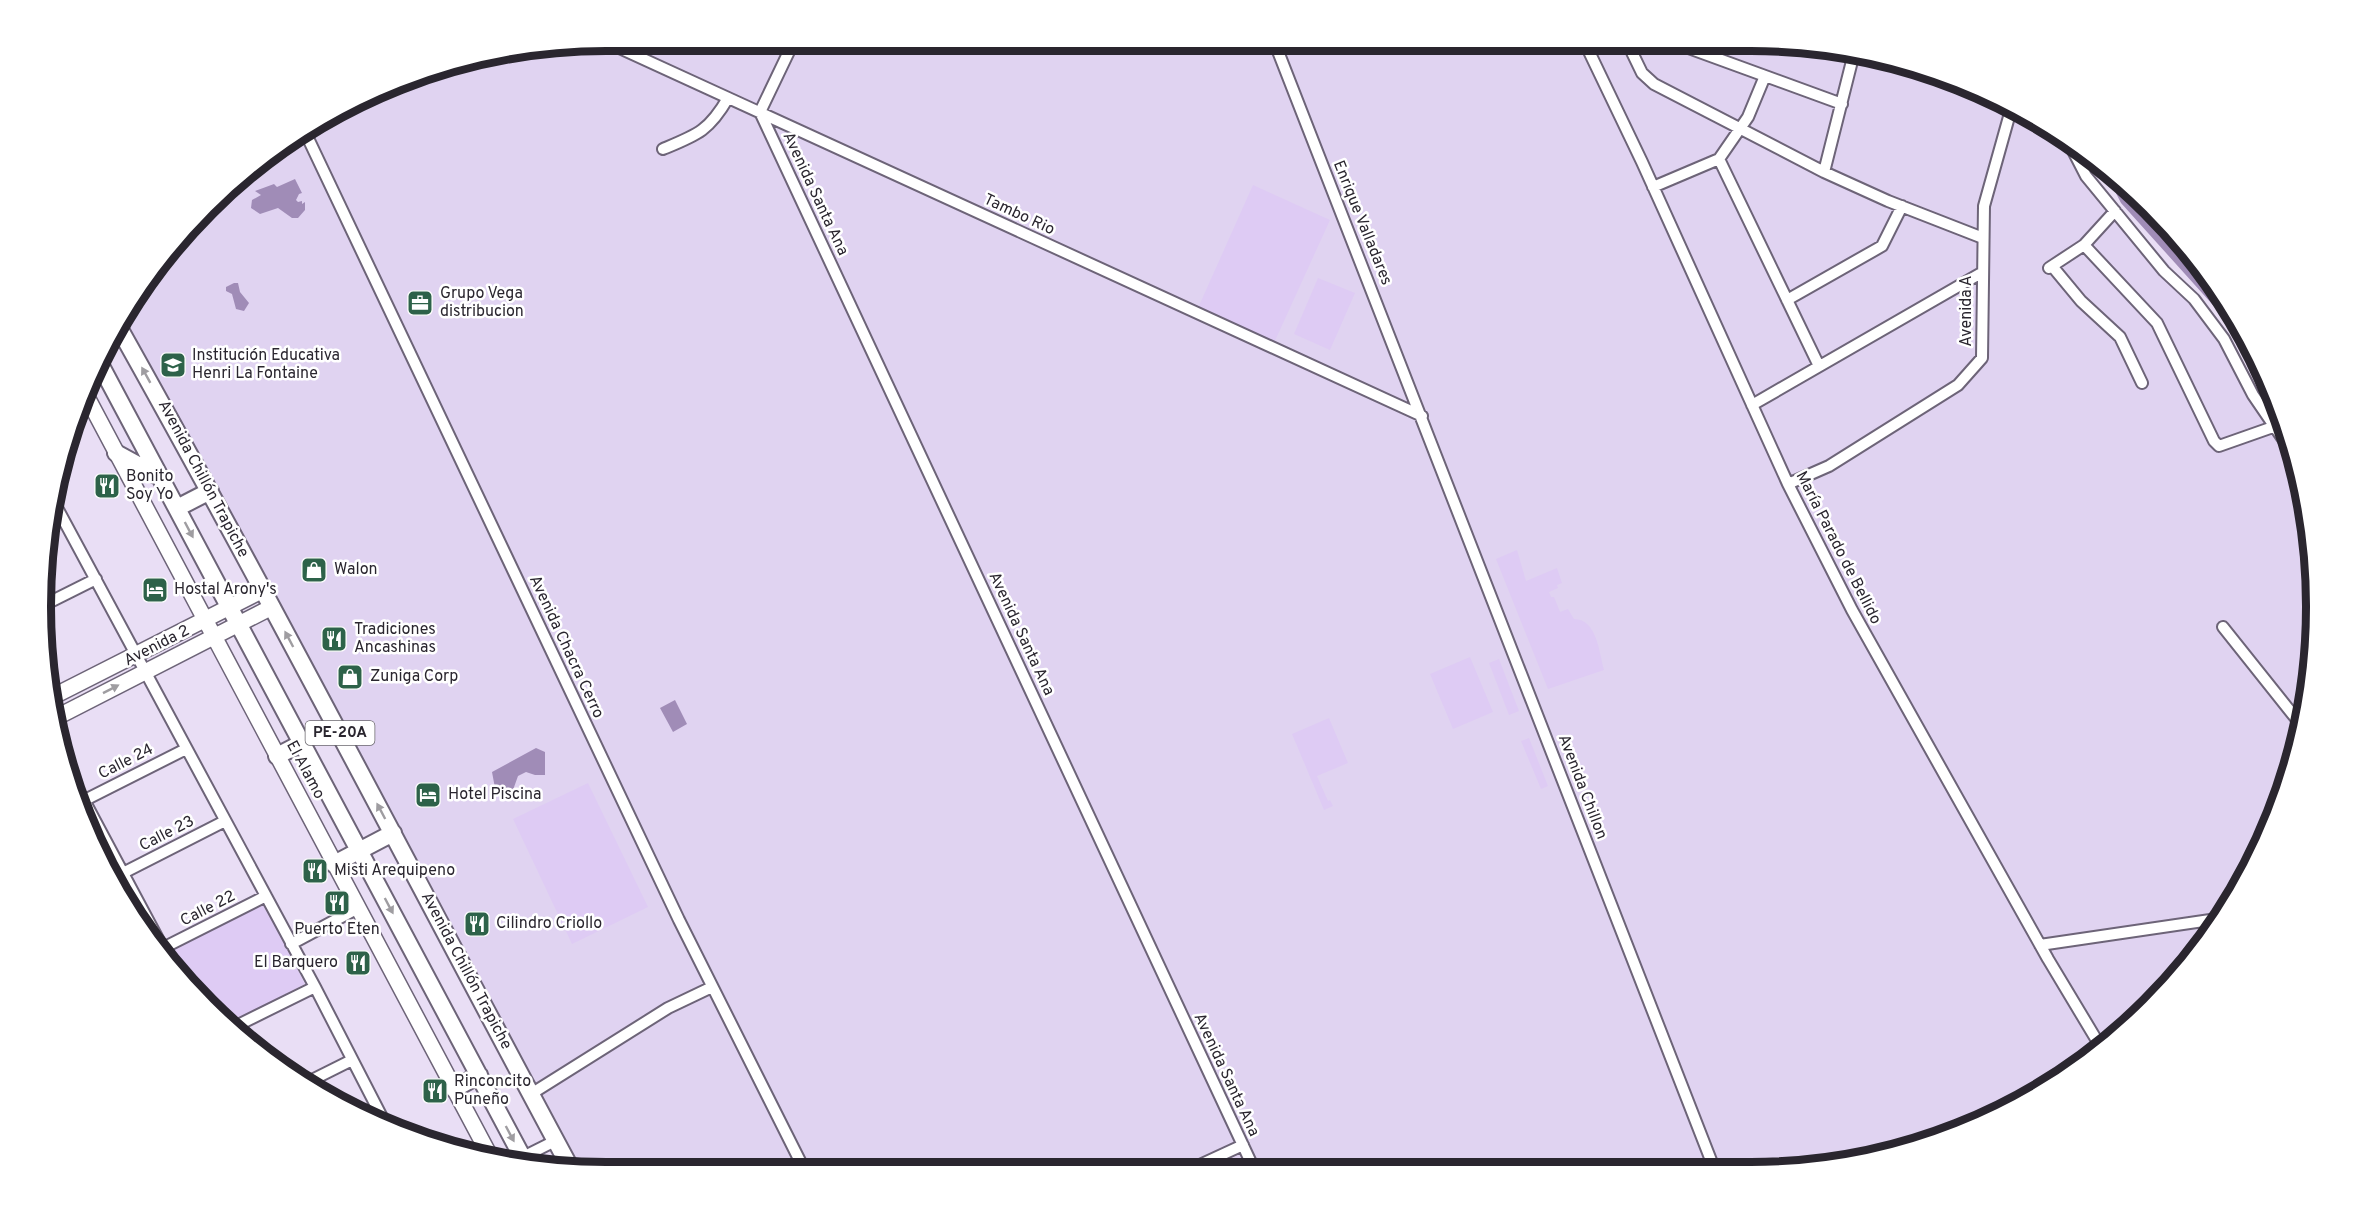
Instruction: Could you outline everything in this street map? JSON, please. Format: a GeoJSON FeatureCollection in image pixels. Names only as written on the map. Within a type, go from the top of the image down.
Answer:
{"type":"FeatureCollection","features":[{"type":"Feature","properties":{"kind":"main road","name":"Avenida Chillón Trapiche"},"geometry":{"type":"LineString","coordinates":[[122,334],[210,491],[566,1161]]}},
{"type":"Feature","properties":{"kind":"main road","name":"PE-20A"},"geometry":{"type":"LineString","coordinates":[[104,371],[521,1155]]}},
{"type":"Feature","properties":{"kind":"main road"},"geometry":{"type":"LineString","coordinates":[[116,453],[160,477]]}},
{"type":"Feature","properties":{"kind":"main road"},"geometry":{"type":"LineString","coordinates":[[177,508],[210,491]]}},
{"type":"Feature","properties":{"kind":"main road"},"geometry":{"type":"LineString","coordinates":[[277,756],[302,743]]}},
{"type":"Feature","properties":{"kind":"main road"},"geometry":{"type":"LineString","coordinates":[[334,864],[393,833]]}},
{"type":"Feature","properties":{"kind":"main road"},"geometry":{"type":"LineString","coordinates":[[454,1089],[479,1075]]}},
{"type":"Feature","properties":{"kind":"street","name":"Tambo Rio"},"geometry":{"type":"LineString","coordinates":[[626,51],[1422,416]]}},
{"type":"Feature","properties":{"kind":"street"},"geometry":{"type":"LineString","coordinates":[[760,112],[789,51]]}},
{"type":"Feature","properties":{"kind":"street","name":"Enrique Valladares"},"geometry":{"type":"LineString","coordinates":[[1278,51],[1422,416]]}},
{"type":"Feature","properties":{"kind":"street","name":"María Parado de Bellido"},"geometry":{"type":"LineString","coordinates":[[1588,51],[1653,187],[1788,484],[1852,610],[2040,945],[2097,1040]]}},
{"type":"Feature","properties":{"kind":"street"},"geometry":{"type":"LineString","coordinates":[[1632,51],[1646,79],[1824,172],[1983,238]]}},
{"type":"Feature","properties":{"kind":"street"},"geometry":{"type":"LineString","coordinates":[[1697,51],[1842,104]]}},
{"type":"Feature","properties":{"kind":"street"},"geometry":{"type":"LineString","coordinates":[[1824,172],[1852,61]]}},
{"type":"Feature","properties":{"kind":"street"},"geometry":{"type":"LineString","coordinates":[[1653,187],[1719,159],[1749,117],[1765,76]]}},
{"type":"Feature","properties":{"kind":"street"},"geometry":{"type":"LineString","coordinates":[[663,149],[699,134],[716,117],[728,98]]}},
{"type":"Feature","properties":{"kind":"street","name":"Avenida Santa Ana"},"geometry":{"type":"LineString","coordinates":[[760,112],[1251,1162]]}},
{"type":"Feature","properties":{"kind":"street","name":"Avenida A"},"geometry":{"type":"LineString","coordinates":[[1788,484],[1829,466],[1958,385],[1982,358],[1984,206],[2009,115]]}},
{"type":"Feature","properties":{"kind":"street","name":"Avenida Chacra Cerro"},"geometry":{"type":"LineString","coordinates":[[308,138],[679,920],[800,1162]]}},
{"type":"Feature","properties":{"kind":"street"},"geometry":{"type":"LineString","coordinates":[[2076,157],[2086,176],[2115,212],[2164,271],[2194,298],[2224,339],[2253,395],[2279,436]]}},
{"type":"Feature","properties":{"kind":"street"},"geometry":{"type":"LineString","coordinates":[[1719,159],[1819,366]]}},
{"type":"Feature","properties":{"kind":"street"},"geometry":{"type":"LineString","coordinates":[[1787,300],[1882,246],[1902,206]]}},
{"type":"Feature","properties":{"kind":"street"},"geometry":{"type":"LineString","coordinates":[[2115,212],[2084,245],[2051,267],[2081,301],[2120,337],[2142,383]]}},
{"type":"Feature","properties":{"kind":"street"},"geometry":{"type":"LineString","coordinates":[[2084,245],[2157,323],[2214,441],[2219,446],[2272,427]]}},
{"type":"Feature","properties":{"kind":"street"},"geometry":{"type":"LineString","coordinates":[[1752,405],[1983,272]]}},
{"type":"Feature","properties":{"kind":"street","name":"El Alamo"},"geometry":{"type":"LineString","coordinates":[[90,402],[486,1148]]}},
{"type":"Feature","properties":{"kind":"street","name":"Avenida Chillon"},"geometry":{"type":"LineString","coordinates":[[1422,416],[1712,1162]]}},
{"type":"Feature","properties":{"kind":"street"},"geometry":{"type":"LineString","coordinates":[[60,512],[315,987],[380,1114]]}},
{"type":"Feature","properties":{"kind":"street"},"geometry":{"type":"LineString","coordinates":[[51,601],[96,579]]}},
{"type":"Feature","properties":{"kind":"street","name":"Avenida 2"},"geometry":{"type":"LineString","coordinates":[[58,694],[263,590]]}},
{"type":"Feature","properties":{"kind":"street","name":"Avenida 2"},"geometry":{"type":"LineString","coordinates":[[62,715],[272,607]]}},
{"type":"Feature","properties":{"kind":"street"},"geometry":{"type":"LineString","coordinates":[[2223,627],[2295,717]]}},
{"type":"Feature","properties":{"kind":"street","name":"Calle 24"},"geometry":{"type":"LineString","coordinates":[[85,799],[186,749]]}},
{"type":"Feature","properties":{"kind":"street","name":"Calle 23"},"geometry":{"type":"LineString","coordinates":[[123,873],[225,821]]}},
{"type":"Feature","properties":{"kind":"street"},"geometry":{"type":"LineString","coordinates":[[96,826],[147,917]]}},
{"type":"Feature","properties":{"kind":"street","name":"Calle 22"},"geometry":{"type":"LineString","coordinates":[[167,946],[266,896]]}},
{"type":"Feature","properties":{"kind":"street"},"geometry":{"type":"LineString","coordinates":[[291,944],[358,908]]}},
{"type":"Feature","properties":{"kind":"street"},"geometry":{"type":"LineString","coordinates":[[2040,945],[2209,919]]}},
{"type":"Feature","properties":{"kind":"street"},"geometry":{"type":"LineString","coordinates":[[240,1024],[315,987]]}},
{"type":"Feature","properties":{"kind":"street"},"geometry":{"type":"LineString","coordinates":[[531,1094],[668,1008],[712,987]]}},
{"type":"Feature","properties":{"kind":"street"},"geometry":{"type":"LineString","coordinates":[[315,1079],[352,1060]]}},
{"type":"Feature","properties":{"kind":"street"},"geometry":{"type":"LineString","coordinates":[[530,1156],[555,1141]]}},
{"type":"Feature","properties":{"kind":"street"},"geometry":{"type":"LineString","coordinates":[[1206,1162],[1243,1145]]}},
{"type":"Feature","properties":{"kind":"shaded area"},"geometry":{"type":"Polygon","coordinates":[[[606,51],[1750,51],[1823,56],[1894,70],[1963,93],[2028,125],[2086,164],[2118,207],[2216,318],[2249,378],[2267,403],[2277,428],[2295,498],[2305,570],[2306,606],[2305,643],[2295,715],[2277,785],[2264,819],[2232,884],[2212,915],[2168,973],[2143,999],[2089,1047],[2059,1068],[2028,1088],[1963,1120],[1894,1143],[1859,1151],[1787,1161],[578,1161],[128,324],[166,268],[189,240],[240,189],[268,166],[329,125],[394,93],[428,80],[498,62],[570,52],[606,51]]]}},
{"type":"Feature","properties":{"kind":"shaded area"},"geometry":{"type":"Polygon","coordinates":[[[295,179],[302,193],[296,200],[302,201],[302,204],[305,202],[305,210],[298,218],[292,218],[278,208],[260,214],[251,208],[252,200],[261,195],[255,191],[274,184],[277,187],[295,179]]]}},
{"type":"Feature","properties":{"kind":"shaded area"},"geometry":{"type":"Polygon","coordinates":[[[1253,185],[1330,220],[1274,343],[1198,308],[1253,185]]]}},
{"type":"Feature","properties":{"kind":"shaded area"},"geometry":{"type":"Polygon","coordinates":[[[2112,185],[2168,240],[2191,268],[2226,319],[2121,203],[2112,185]]]}},
{"type":"Feature","properties":{"kind":"shaded area"},"geometry":{"type":"Polygon","coordinates":[[[1318,278],[1355,293],[1330,350],[1294,334],[1318,278]]]}},
{"type":"Feature","properties":{"kind":"shaded area"},"geometry":{"type":"Polygon","coordinates":[[[238,283],[240,292],[249,303],[244,311],[236,309],[232,294],[226,291],[226,287],[238,283]]]}},
{"type":"Feature","properties":{"kind":"shaded area"},"geometry":{"type":"Polygon","coordinates":[[[2235,335],[2249,361],[2268,405],[2235,335]]]}},
{"type":"Feature","properties":{"kind":"shaded area"},"geometry":{"type":"Polygon","coordinates":[[[1517,550],[1526,581],[1557,568],[1562,583],[1557,585],[1558,588],[1549,592],[1551,597],[1554,597],[1560,612],[1568,609],[1574,619],[1588,624],[1596,638],[1604,670],[1548,689],[1496,559],[1517,550]]]}},
{"type":"Feature","properties":{"kind":"shaded area"},"geometry":{"type":"Polygon","coordinates":[[[1470,657],[1493,712],[1453,729],[1430,674],[1470,657]]]}},
{"type":"Feature","properties":{"kind":"shaded area"},"geometry":{"type":"Polygon","coordinates":[[[1499,659],[1519,711],[1509,715],[1489,663],[1499,659]]]}},
{"type":"Feature","properties":{"kind":"shaded area"},"geometry":{"type":"Polygon","coordinates":[[[675,700],[687,724],[673,732],[660,708],[675,700]]]}},
{"type":"Feature","properties":{"kind":"shaded area"},"geometry":{"type":"Polygon","coordinates":[[[1329,718],[1348,763],[1317,776],[1328,801],[1330,800],[1333,806],[1324,810],[1292,734],[1329,718]]]}},
{"type":"Feature","properties":{"kind":"shaded area"},"geometry":{"type":"Polygon","coordinates":[[[1529,738],[1548,786],[1541,789],[1521,741],[1529,738]]]}},
{"type":"Feature","properties":{"kind":"shaded area"},"geometry":{"type":"Polygon","coordinates":[[[536,748],[545,752],[545,775],[526,772],[518,776],[513,790],[509,792],[495,788],[492,772],[536,748]]]}},
{"type":"Feature","properties":{"kind":"shaded area"},"geometry":{"type":"Polygon","coordinates":[[[588,783],[648,907],[572,944],[513,819],[588,783]]]}},
{"type":"Feature","properties":{"kind":"shaded area"},"geometry":{"type":"Polygon","coordinates":[[[263,902],[305,984],[236,1020],[189,973],[171,950],[263,902]]]}},
{"type":"Feature","properties":{"kind":"place","name":"Grupo Vega distribucion"},"geometry":{"type":"Point","coordinates":[420,303]}},
{"type":"Feature","properties":{"kind":"place","name":"Institución Educativa Henri La Fontaine"},"geometry":{"type":"Point","coordinates":[173,365]}},
{"type":"Feature","properties":{"kind":"place","name":"Bonito Soy Yo"},"geometry":{"type":"Point","coordinates":[107,486]}},
{"type":"Feature","properties":{"kind":"place","name":"Walon"},"geometry":{"type":"Point","coordinates":[314,570]}},
{"type":"Feature","properties":{"kind":"place","name":"Hostal Arony's"},"geometry":{"type":"Point","coordinates":[155,590]}},
{"type":"Feature","properties":{"kind":"place","name":"Tradiciones Ancashinas"},"geometry":{"type":"Point","coordinates":[334,639]}},
{"type":"Feature","properties":{"kind":"place","name":"Zuniga Corp"},"geometry":{"type":"Point","coordinates":[350,677]}},
{"type":"Feature","properties":{"kind":"place","name":"Hotel Piscina"},"geometry":{"type":"Point","coordinates":[428,795]}},
{"type":"Feature","properties":{"kind":"place","name":"Misti Arequipeno"},"geometry":{"type":"Point","coordinates":[315,871]}},
{"type":"Feature","properties":{"kind":"place","name":"Puerto Eten"},"geometry":{"type":"Point","coordinates":[337,903]}},
{"type":"Feature","properties":{"kind":"place","name":"Cilindro Criollo"},"geometry":{"type":"Point","coordinates":[477,924]}},
{"type":"Feature","properties":{"kind":"place","name":"El Barquero"},"geometry":{"type":"Point","coordinates":[358,963]}},
{"type":"Feature","properties":{"kind":"place","name":"Rinconcito Puneño"},"geometry":{"type":"Point","coordinates":[435,1091]}}]}
